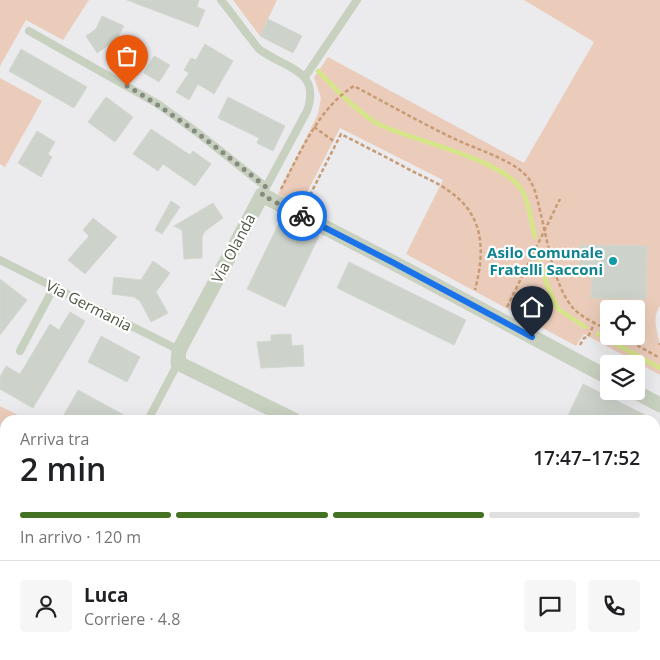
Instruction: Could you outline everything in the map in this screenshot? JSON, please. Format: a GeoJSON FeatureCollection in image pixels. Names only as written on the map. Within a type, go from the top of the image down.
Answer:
{"type":"FeatureCollection","features":[{"type":"Feature","properties":{"kind":"street","name":"Via Olanda"},"geometry":{"type":"LineString","coordinates":[[179,357],[268,193]]}},
{"type":"Feature","properties":{"kind":"street"},"geometry":{"type":"LineString","coordinates":[[268,193],[600,373]]}},
{"type":"Feature","properties":{"kind":"street","name":"Via Germania"},"geometry":{"type":"LineString","coordinates":[[179,357],[285,415]]}},
{"type":"Feature","properties":{"kind":"street"},"geometry":{"type":"LineString","coordinates":[[645,397],[660,405]]}},
{"type":"Feature","properties":{"kind":"lane"},"geometry":{"type":"LineString","coordinates":[[221,0],[259,49],[297,69],[305,77],[357,0]]}},
{"type":"Feature","properties":{"kind":"lane"},"geometry":{"type":"LineString","coordinates":[[29,31],[158,104],[198,133],[268,193]]}},
{"type":"Feature","properties":{"kind":"lane","name":"Via Olanda"},"geometry":{"type":"LineString","coordinates":[[268,193],[312,99],[305,77]]}},
{"type":"Feature","properties":{"kind":"lane","name":"Via Germania"},"geometry":{"type":"LineString","coordinates":[[2,264],[54,287],[179,357]]}},
{"type":"Feature","properties":{"kind":"lane"},"geometry":{"type":"LineString","coordinates":[[20,351],[54,287]]}},
{"type":"Feature","properties":{"kind":"lane"},"geometry":{"type":"LineString","coordinates":[[150,415],[179,357]]}},
{"type":"Feature","properties":{"kind":"path"},"geometry":{"type":"LineString","coordinates":[[268,193],[314,127],[336,100],[354,86],[455,139],[520,169],[529,179],[534,190],[554,269],[567,299],[573,308],[600,325]]}},
{"type":"Feature","properties":{"kind":"path"},"geometry":{"type":"LineString","coordinates":[[314,127],[335,142]]}},
{"type":"Feature","properties":{"kind":"path"},"geometry":{"type":"LineString","coordinates":[[307,202],[340,134],[440,185],[459,199],[475,222],[482,259],[475,292]]}},
{"type":"Feature","properties":{"kind":"path"},"geometry":{"type":"LineString","coordinates":[[506,309],[560,199]]}},
{"type":"Feature","properties":{"kind":"path"},"geometry":{"type":"LineString","coordinates":[[588,337],[595,322]]}},
{"type":"Feature","properties":{"kind":"path"},"geometry":{"type":"LineString","coordinates":[[636,345],[660,358]]}},
{"type":"Feature","properties":{"kind":"shaded area"},"geometry":{"type":"Polygon","coordinates":[[[0,0],[89,0],[63,40],[26,20],[0,66],[0,0]]]}},
{"type":"Feature","properties":{"kind":"shaded area"},"geometry":{"type":"Polygon","coordinates":[[[233,0],[277,0],[260,36],[233,0]]]}},
{"type":"Feature","properties":{"kind":"shaded area"},"geometry":{"type":"Polygon","coordinates":[[[524,0],[660,0],[660,306],[657,311],[656,321],[660,346],[660,375],[645,367],[645,355],[623,355],[604,345],[645,345],[645,300],[600,300],[600,343],[584,334],[576,346],[406,254],[443,180],[340,128],[300,206],[278,194],[318,114],[321,98],[314,77],[328,57],[524,163],[594,42],[524,0]]]}},
{"type":"Feature","properties":{"kind":"shaded area"},"geometry":{"type":"Polygon","coordinates":[[[0,78],[42,101],[5,167],[0,164],[0,78]]]}},
{"type":"Feature","properties":{"kind":"shaded area"},"geometry":{"type":"Polygon","coordinates":[[[0,406],[18,415],[0,415],[0,406]]]}},
{"type":"Feature","properties":{"kind":"building"},"geometry":{"type":"Polygon","coordinates":[[[127,0],[199,0],[197,7],[205,10],[198,27],[127,0]]]}},
{"type":"Feature","properties":{"kind":"building"},"geometry":{"type":"Polygon","coordinates":[[[102,16],[124,26],[116,40],[97,53],[86,36],[96,29],[102,16]]]}},
{"type":"Feature","properties":{"kind":"building"},"geometry":{"type":"Polygon","coordinates":[[[268,19],[302,36],[293,53],[260,36],[268,19]]]}},
{"type":"Feature","properties":{"kind":"building"},"geometry":{"type":"Polygon","coordinates":[[[205,44],[233,61],[214,94],[198,84],[189,100],[176,92],[189,73],[184,70],[191,58],[196,60],[205,44]]]}},
{"type":"Feature","properties":{"kind":"building"},"geometry":{"type":"Polygon","coordinates":[[[21,49],[87,87],[74,108],[9,71],[21,49]]]}},
{"type":"Feature","properties":{"kind":"building"},"geometry":{"type":"Polygon","coordinates":[[[154,56],[170,65],[159,82],[144,73],[154,56]]]}},
{"type":"Feature","properties":{"kind":"building"},"geometry":{"type":"Polygon","coordinates":[[[106,97],[133,117],[115,142],[88,122],[106,97]]]}},
{"type":"Feature","properties":{"kind":"building"},"geometry":{"type":"Polygon","coordinates":[[[228,97],[285,126],[273,151],[257,143],[259,138],[218,118],[228,97]]]}},
{"type":"Feature","properties":{"kind":"building"},"geometry":{"type":"Polygon","coordinates":[[[151,129],[190,155],[193,151],[211,164],[195,186],[163,164],[158,171],[133,154],[151,129]]]}},
{"type":"Feature","properties":{"kind":"building"},"geometry":{"type":"Polygon","coordinates":[[[37,131],[55,142],[48,154],[52,157],[41,177],[18,163],[37,131]]]}},
{"type":"Feature","properties":{"kind":"building"},"geometry":{"type":"Polygon","coordinates":[[[171,201],[180,207],[162,234],[155,230],[171,201]]]}},
{"type":"Feature","properties":{"kind":"building"},"geometry":{"type":"Polygon","coordinates":[[[213,203],[223,218],[205,231],[202,237],[202,258],[184,259],[182,230],[174,226],[213,203]]]}},
{"type":"Feature","properties":{"kind":"building"},"geometry":{"type":"Polygon","coordinates":[[[93,218],[117,237],[85,274],[68,260],[89,236],[83,230],[93,218]]]}},
{"type":"Feature","properties":{"kind":"building"},"geometry":{"type":"Polygon","coordinates":[[[281,219],[319,236],[285,307],[247,289],[281,219]]]}},
{"type":"Feature","properties":{"kind":"building","name":"Asilo Comunale Fratelli Sacconi"},"geometry":{"type":"Polygon","coordinates":[[[580,245],[647,246],[646,299],[591,298],[592,275],[579,275],[580,245]]]}},
{"type":"Feature","properties":{"kind":"building"},"geometry":{"type":"Polygon","coordinates":[[[153,261],[170,273],[156,292],[168,313],[151,322],[140,301],[134,297],[112,294],[114,277],[141,280],[153,261]]]}},
{"type":"Feature","properties":{"kind":"building"},"geometry":{"type":"Polygon","coordinates":[[[349,262],[466,320],[454,345],[337,288],[349,262]]]}},
{"type":"Feature","properties":{"kind":"building"},"geometry":{"type":"Polygon","coordinates":[[[0,279],[27,300],[0,335],[0,279]]]}},
{"type":"Feature","properties":{"kind":"building"},"geometry":{"type":"Polygon","coordinates":[[[70,312],[85,321],[33,408],[0,389],[0,377],[6,366],[20,374],[50,324],[59,330],[70,312]]]}},
{"type":"Feature","properties":{"kind":"building"},"geometry":{"type":"Polygon","coordinates":[[[291,334],[292,346],[303,345],[304,366],[261,368],[257,342],[271,341],[271,335],[291,334]]]}},
{"type":"Feature","properties":{"kind":"building"},"geometry":{"type":"Polygon","coordinates":[[[101,336],[140,357],[127,382],[88,362],[101,336]]]}},
{"type":"Feature","properties":{"kind":"building"},"geometry":{"type":"Polygon","coordinates":[[[583,384],[600,392],[600,400],[615,400],[645,415],[568,415],[583,384]]]}},
{"type":"Feature","properties":{"kind":"building"},"geometry":{"type":"Polygon","coordinates":[[[78,390],[124,415],[64,415],[78,390]]]}},
{"type":"Feature","properties":{"kind":"waterway"},"geometry":{"type":"LineString","coordinates":[[318,71],[354,106],[378,124],[479,160],[513,180],[525,197],[535,237]]}},
{"type":"Feature","properties":{"kind":"waterway"},"geometry":{"type":"LineString","coordinates":[[537,252],[547,285],[558,309],[585,327]]}},
{"type":"Feature","properties":{"kind":"waterway"},"geometry":{"type":"LineString","coordinates":[[598,334],[660,368]]}},
{"type":"Feature","properties":{"kind":"way so far"},"geometry":{"type":"LineString","coordinates":[[127,86],[158,104],[198,133],[266,187],[262,195],[302,216]]}},
{"type":"Feature","properties":{"kind":"place","name":"Asilo Comunale Fratelli Sacconi"},"geometry":{"type":"Point","coordinates":[613,261]}},
{"type":"Feature","properties":{"kind":"route"},"geometry":{"type":"LineString","coordinates":[[302,216],[532,337]]}}]}
